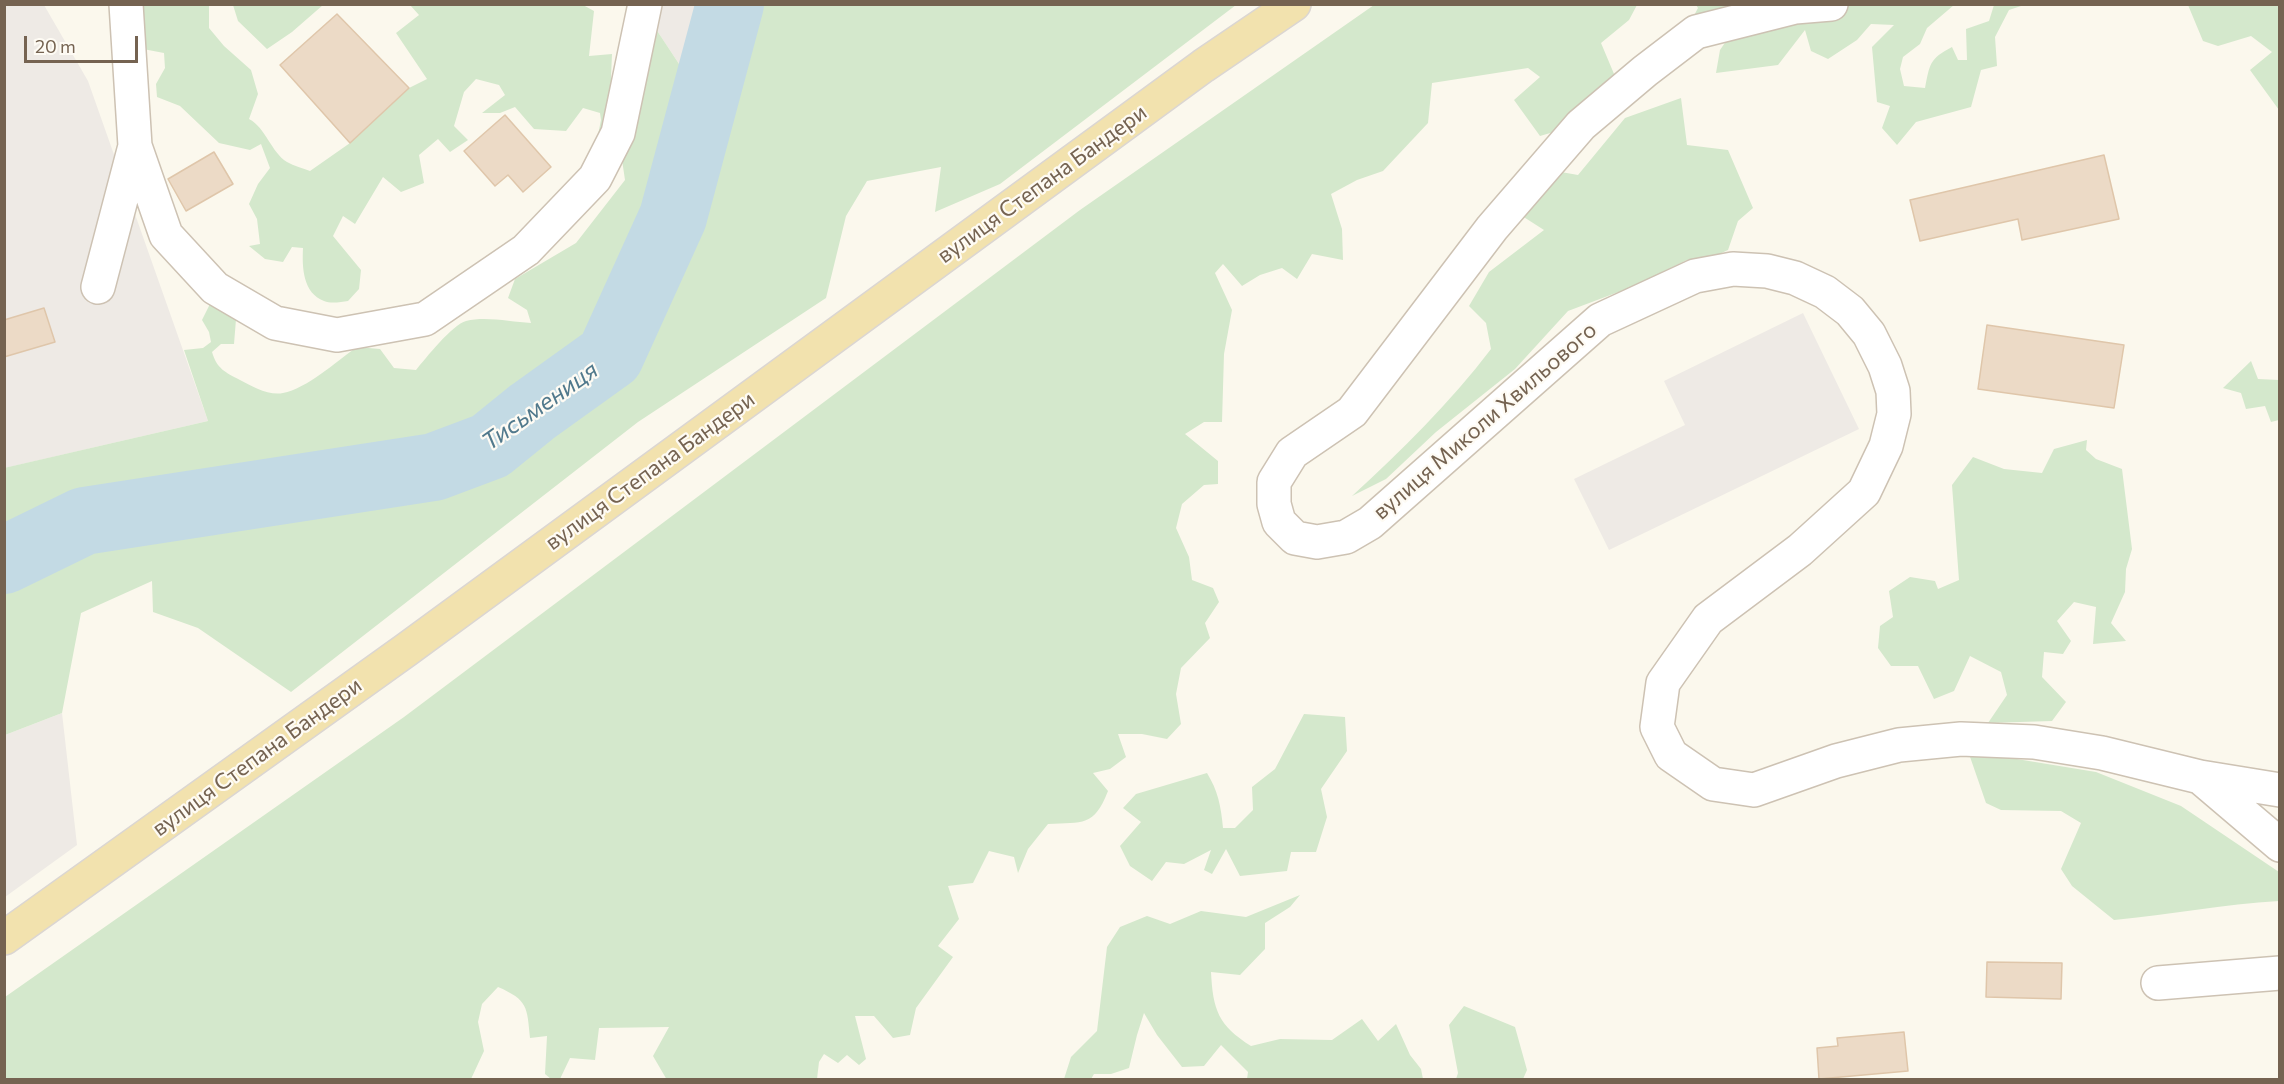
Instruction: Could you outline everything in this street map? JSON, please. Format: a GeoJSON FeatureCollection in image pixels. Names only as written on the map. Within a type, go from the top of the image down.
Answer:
{"type":"FeatureCollection","features":[{"type":"Feature","properties":{"kind":"main road","name":"вулиця Степана Бандери"},"geometry":{"type":"LineString","coordinates":[[4,938],[406,650],[1203,66],[1294,4]]}},
{"type":"Feature","properties":{"kind":"street"},"geometry":{"type":"LineString","coordinates":[[126,4],[135,146],[166,235],[215,288],[225,294],[275,323],[337,335],[425,319],[526,250],[595,178],[618,133],[645,4]]}},
{"type":"Feature","properties":{"kind":"street","name":"вулиця Миколи Хвильового"},"geometry":{"type":"LineString","coordinates":[[1831,4],[1795,7],[1696,32],[1581,125],[1492,228],[1352,412],[1292,453],[1274,482],[1274,504],[1279,522],[1295,538],[1317,542],[1346,537],[1370,523],[1600,320],[1695,276],[1733,269],[1767,272],[1795,278],[1825,292],[1850,311],[1869,334],[1885,366],[1893,391],[1894,414],[1886,446],[1864,492],[1800,550],[1708,619],[1663,683],[1657,727],[1671,755],[1713,784],[1754,790],[1836,761],[1899,745],[1961,739],[2034,741],[2102,753],[2200,777],[2280,845]]}},
{"type":"Feature","properties":{"kind":"street"},"geometry":{"type":"LineString","coordinates":[[98,287],[135,146]]}},
{"type":"Feature","properties":{"kind":"street"},"geometry":{"type":"LineString","coordinates":[[2200,777],[2280,790]]}},
{"type":"Feature","properties":{"kind":"street"},"geometry":{"type":"LineString","coordinates":[[2158,982],[2280,973]]}},
{"type":"Feature","properties":{"kind":"shaded area"},"geometry":{"type":"Polygon","coordinates":[[[4,5],[44,5],[88,81],[208,421],[5,468],[4,5]]]}},
{"type":"Feature","properties":{"kind":"shaded area"},"geometry":{"type":"Polygon","coordinates":[[[640,5],[711,5],[685,73],[650,20],[640,5]]]}},
{"type":"Feature","properties":{"kind":"shaded area"},"geometry":{"type":"Polygon","coordinates":[[[1803,313],[1859,429],[1609,550],[1574,479],[1685,425],[1664,381],[1803,313]]]}},
{"type":"Feature","properties":{"kind":"shaded area"},"geometry":{"type":"Polygon","coordinates":[[[62,713],[77,845],[5,897],[5,735],[62,713]]]}},
{"type":"Feature","properties":{"kind":"green space"},"geometry":{"type":"Polygon","coordinates":[[[158,4],[209,5],[209,28],[224,46],[251,70],[258,94],[249,119],[260,128],[281,158],[310,171],[350,143],[409,88],[427,79],[396,33],[419,15],[410,5],[583,5],[594,11],[589,56],[612,54],[611,78],[629,119],[650,20],[685,73],[711,5],[1236,5],[1000,184],[935,212],[941,167],[867,181],[846,216],[826,298],[638,422],[291,692],[198,628],[153,612],[152,581],[81,613],[62,713],[5,735],[4,468],[208,421],[184,350],[203,348],[211,342],[209,332],[202,320],[214,296],[237,307],[234,344],[221,344],[212,352],[216,362],[230,375],[255,388],[278,394],[301,386],[357,347],[380,349],[394,368],[416,370],[454,328],[466,321],[490,319],[531,323],[527,310],[508,298],[515,279],[576,243],[625,180],[621,153],[597,140],[600,113],[583,108],[566,131],[534,129],[515,107],[500,113],[482,113],[505,95],[499,85],[476,79],[464,92],[454,126],[468,140],[450,152],[438,139],[419,155],[424,183],[401,192],[383,177],[355,224],[343,216],[333,236],[361,270],[359,289],[348,301],[333,303],[324,301],[312,292],[305,279],[303,248],[292,247],[283,262],[265,259],[249,246],[260,244],[257,219],[249,204],[258,184],[270,168],[261,144],[250,150],[219,143],[180,106],[157,97],[156,84],[165,68],[164,53],[143,49],[137,7],[158,4]]]}},
{"type":"Feature","properties":{"kind":"green space"},"geometry":{"type":"Polygon","coordinates":[[[233,4],[323,5],[292,32],[267,49],[238,21],[233,4]]]}},
{"type":"Feature","properties":{"kind":"green space"},"geometry":{"type":"Polygon","coordinates":[[[1374,5],[1637,5],[1629,20],[1601,43],[1617,81],[1557,131],[1540,136],[1514,100],[1540,77],[1528,68],[1432,83],[1428,123],[1383,171],[1357,180],[1331,194],[1342,229],[1343,260],[1312,254],[1297,279],[1282,268],[1260,275],[1242,286],[1223,264],[1215,273],[1232,310],[1224,354],[1222,422],[1204,422],[1185,434],[1218,461],[1218,484],[1204,485],[1182,504],[1176,528],[1189,557],[1192,580],[1213,588],[1219,602],[1205,623],[1210,638],[1181,668],[1176,694],[1181,724],[1167,739],[1142,734],[1118,734],[1126,757],[1110,769],[1093,773],[1108,791],[1098,811],[1092,817],[1079,822],[1048,824],[1028,849],[1018,873],[1014,857],[989,851],[973,883],[948,886],[959,919],[938,946],[953,957],[916,1008],[910,1035],[893,1038],[874,1016],[855,1016],[866,1059],[859,1065],[847,1055],[838,1063],[824,1054],[819,1062],[817,1079],[667,1080],[653,1056],[669,1027],[599,1028],[595,1060],[570,1058],[560,1079],[551,1079],[545,1074],[547,1036],[530,1038],[528,1019],[521,1001],[498,987],[482,1004],[478,1022],[484,1051],[471,1079],[5,1080],[5,997],[404,717],[1080,210],[1374,5]]]}},
{"type":"Feature","properties":{"kind":"green space"},"geometry":{"type":"Polygon","coordinates":[[[1696,5],[1954,5],[1927,28],[1920,44],[1903,57],[1900,69],[1904,86],[1925,88],[1932,63],[1944,51],[1952,47],[1958,60],[1967,60],[1966,29],[1989,21],[1994,5],[2024,5],[2009,10],[1995,37],[1997,66],[1981,70],[1971,107],[1916,122],[1897,145],[1882,128],[1890,106],[1877,102],[1872,47],[1894,25],[1871,24],[1857,40],[1828,59],[1811,51],[1805,30],[1778,65],[1716,73],[1720,50],[1733,31],[1689,25],[1698,8],[1696,5]]]}},
{"type":"Feature","properties":{"kind":"green space"},"geometry":{"type":"Polygon","coordinates":[[[2188,5],[2279,5],[2279,110],[2250,70],[2272,52],[2251,36],[2218,46],[2203,41],[2188,5]]]}},
{"type":"Feature","properties":{"kind":"green space"},"geometry":{"type":"Polygon","coordinates":[[[1681,98],[1687,145],[1728,150],[1753,208],[1738,221],[1728,250],[1715,256],[1687,260],[1629,288],[1568,311],[1515,369],[1436,432],[1386,479],[1352,496],[1425,426],[1491,349],[1486,323],[1469,306],[1489,272],[1544,230],[1519,214],[1561,172],[1578,175],[1625,118],[1681,98]]]}},
{"type":"Feature","properties":{"kind":"green space"},"geometry":{"type":"Polygon","coordinates":[[[2251,361],[2258,379],[2279,380],[2279,420],[2271,422],[2265,406],[2246,409],[2241,393],[2223,388],[2251,361]]]}},
{"type":"Feature","properties":{"kind":"green space"},"geometry":{"type":"Polygon","coordinates":[[[2087,440],[2086,450],[2096,459],[2122,469],[2132,549],[2126,569],[2125,592],[2111,623],[2126,641],[2093,644],[2096,607],[2074,602],[2057,621],[2071,641],[2063,654],[2044,652],[2042,677],[2066,702],[2052,721],[1988,723],[2007,695],[2001,672],[1970,656],[1954,691],[1934,699],[1918,666],[1891,666],[1878,648],[1880,626],[1893,617],[1889,591],[1910,577],[1935,581],[1938,589],[1959,580],[1952,485],[1973,457],[2004,469],[2042,473],[2054,449],[2087,440]]]}},
{"type":"Feature","properties":{"kind":"green space"},"geometry":{"type":"Polygon","coordinates":[[[1304,714],[1345,717],[1347,751],[1321,789],[1327,817],[1316,852],[1291,852],[1287,871],[1240,876],[1226,849],[1212,874],[1204,870],[1211,850],[1184,864],[1166,862],[1152,881],[1130,866],[1120,846],[1141,822],[1123,808],[1136,794],[1207,773],[1218,799],[1223,828],[1235,828],[1253,810],[1252,787],[1275,769],[1304,714]]]}},
{"type":"Feature","properties":{"kind":"green space"},"geometry":{"type":"Polygon","coordinates":[[[1968,751],[2096,772],[2181,806],[2279,872],[2279,901],[2114,920],[2072,886],[2061,869],[2081,823],[2061,811],[2001,810],[1986,803],[1968,751]]]}},
{"type":"Feature","properties":{"kind":"green space"},"geometry":{"type":"Polygon","coordinates":[[[1300,895],[1290,907],[1265,923],[1265,949],[1240,975],[1211,972],[1213,997],[1224,1023],[1251,1046],[1280,1039],[1332,1040],[1362,1019],[1378,1041],[1396,1024],[1410,1055],[1421,1069],[1423,1079],[1247,1079],[1248,1072],[1221,1045],[1204,1066],[1182,1067],[1157,1035],[1144,1013],[1129,1068],[1111,1074],[1094,1074],[1091,1079],[1064,1079],[1071,1057],[1097,1031],[1107,947],[1120,927],[1147,916],[1170,924],[1201,911],[1246,917],[1300,895]]]}},
{"type":"Feature","properties":{"kind":"green space"},"geometry":{"type":"Polygon","coordinates":[[[1464,1006],[1515,1027],[1527,1070],[1523,1079],[1456,1079],[1458,1073],[1449,1025],[1464,1006]]]}},
{"type":"Feature","properties":{"kind":"building"},"geometry":{"type":"Polygon","coordinates":[[[337,14],[409,88],[350,143],[280,65],[337,14]]]}},
{"type":"Feature","properties":{"kind":"building"},"geometry":{"type":"Polygon","coordinates":[[[505,115],[551,167],[523,192],[508,175],[495,186],[464,151],[505,115]]]}},
{"type":"Feature","properties":{"kind":"building"},"geometry":{"type":"Polygon","coordinates":[[[214,152],[233,184],[186,211],[168,179],[214,152]]]}},
{"type":"Feature","properties":{"kind":"building"},"geometry":{"type":"Polygon","coordinates":[[[2104,155],[2119,219],[2022,240],[2018,219],[1920,241],[1910,200],[2104,155]]]}},
{"type":"Feature","properties":{"kind":"building"},"geometry":{"type":"Polygon","coordinates":[[[44,308],[55,342],[4,357],[4,320],[44,308]]]}},
{"type":"Feature","properties":{"kind":"building"},"geometry":{"type":"Polygon","coordinates":[[[1987,325],[2124,345],[2114,408],[1978,389],[1987,325]]]}},
{"type":"Feature","properties":{"kind":"building"},"geometry":{"type":"Polygon","coordinates":[[[1987,962],[2062,963],[2061,999],[1986,997],[1987,962]]]}},
{"type":"Feature","properties":{"kind":"building"},"geometry":{"type":"Polygon","coordinates":[[[1904,1032],[1908,1071],[1819,1079],[1817,1048],[1838,1046],[1837,1038],[1904,1032]]]}},
{"type":"Feature","properties":{"kind":"waterway","name":"Тисьмениця"},"geometry":{"type":"LineString","coordinates":[[4,560],[84,521],[434,467],[490,446],[532,412],[610,356],[673,217],[730,4]]}}]}
